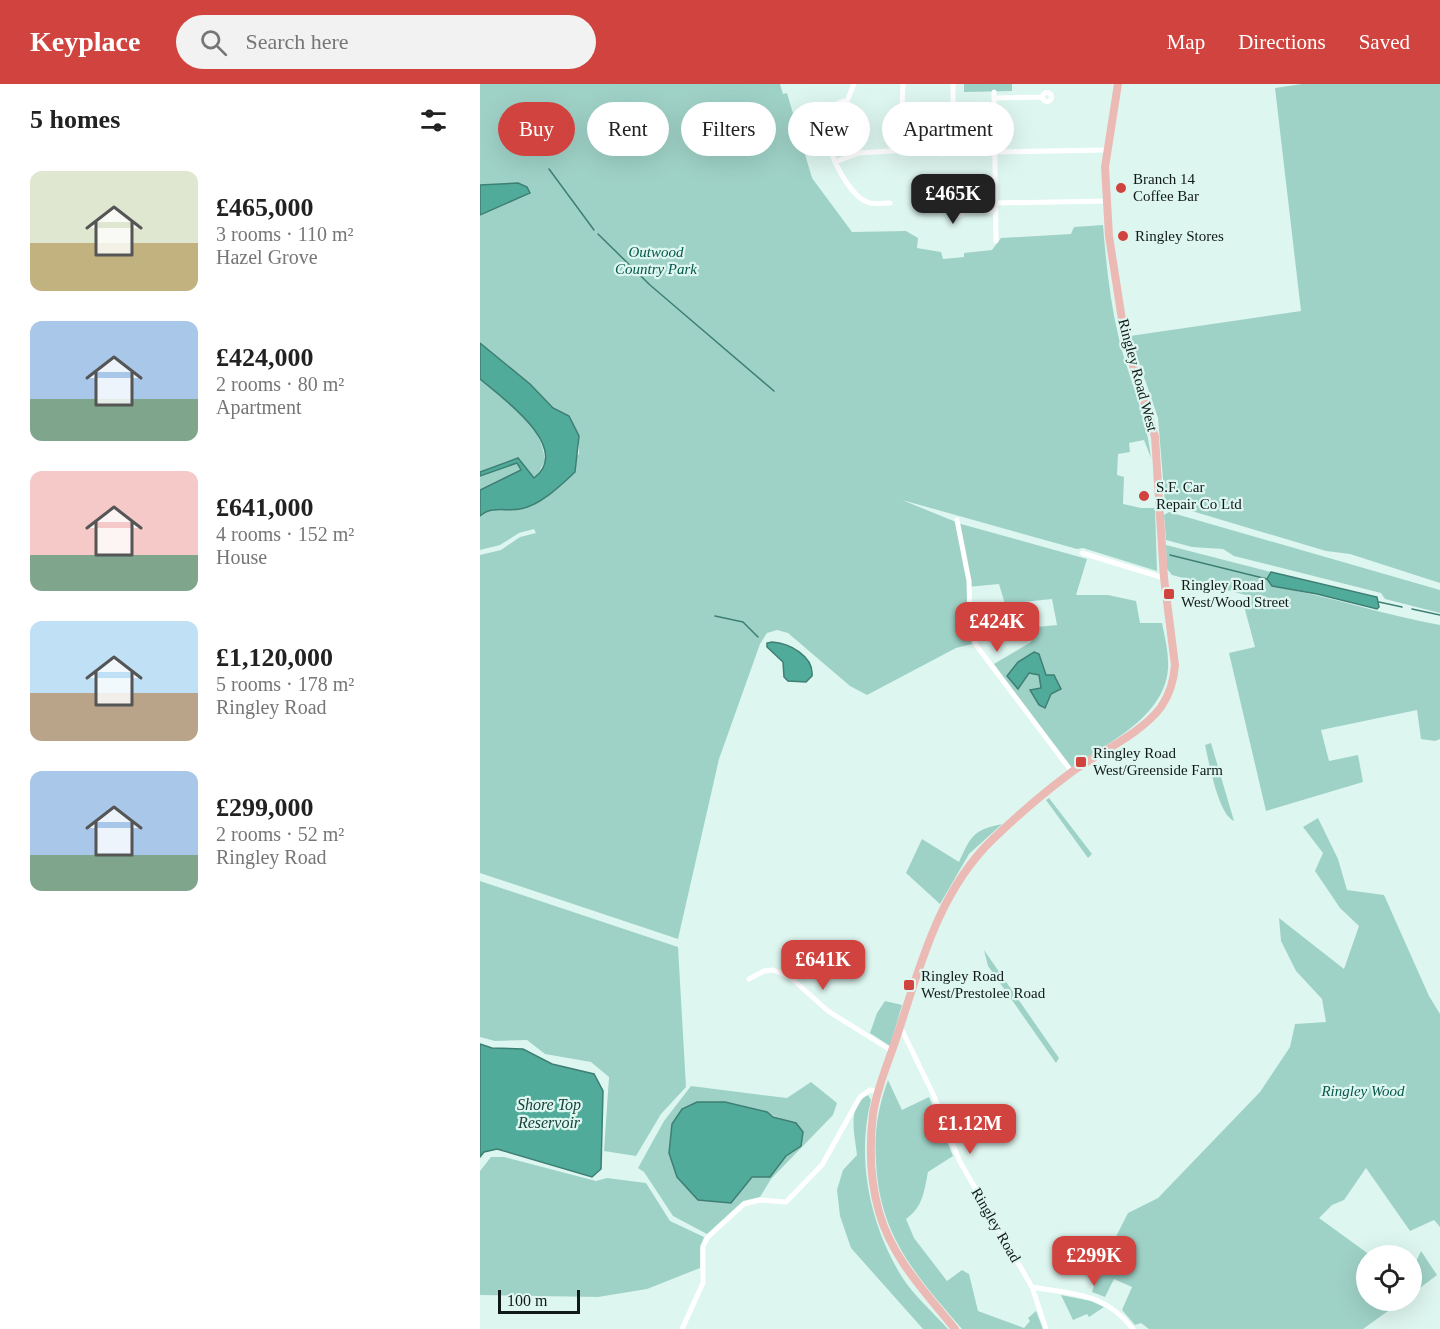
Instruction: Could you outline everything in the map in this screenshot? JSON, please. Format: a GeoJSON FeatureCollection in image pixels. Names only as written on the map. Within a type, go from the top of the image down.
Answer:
{"type":"FeatureCollection","features":[{"type":"Feature","properties":{"kind":"main road","name":"Ringley Road West"},"geometry":{"type":"LineString","coordinates":[[955,1329],[894,1250],[879,1215],[870,1156],[878,1091],[929,939],[971,863],[995,837],[1072,772],[1148,720],[1166,698],[1175,664],[1164,578],[1155,437],[1125,339],[1111,253],[1106,201],[1107,150],[1118,84]]}},
{"type":"Feature","properties":{"kind":"street"},"geometry":{"type":"LineString","coordinates":[[849,102],[854,84]]}},
{"type":"Feature","properties":{"kind":"street"},"geometry":{"type":"LineString","coordinates":[[902,102],[903,84]]}},
{"type":"Feature","properties":{"kind":"street"},"geometry":{"type":"LineString","coordinates":[[953,84],[953,102]]}},
{"type":"Feature","properties":{"kind":"street"},"geometry":{"type":"LineString","coordinates":[[953,94],[960,94]]}},
{"type":"Feature","properties":{"kind":"street"},"geometry":{"type":"LineString","coordinates":[[994,102],[994,95],[1042,97]]}},
{"type":"Feature","properties":{"kind":"street"},"geometry":{"type":"LineString","coordinates":[[1014,152],[1107,150]]}},
{"type":"Feature","properties":{"kind":"street"},"geometry":{"type":"LineString","coordinates":[[882,151],[859,153],[834,159],[866,204],[890,203]]}},
{"type":"Feature","properties":{"kind":"street"},"geometry":{"type":"LineString","coordinates":[[995,156],[996,241]]}},
{"type":"Feature","properties":{"kind":"street"},"geometry":{"type":"LineString","coordinates":[[996,203],[1106,201]]}},
{"type":"Feature","properties":{"kind":"street"},"geometry":{"type":"LineString","coordinates":[[963,211],[996,211]]}},
{"type":"Feature","properties":{"kind":"street"},"geometry":{"type":"LineString","coordinates":[[957,520],[969,581],[970,622],[976,645],[1072,772]]}},
{"type":"Feature","properties":{"kind":"street"},"geometry":{"type":"LineString","coordinates":[[1082,553],[1164,578]]}},
{"type":"Feature","properties":{"kind":"street"},"geometry":{"type":"LineString","coordinates":[[749,979],[764,971],[773,970],[790,976],[828,1011],[892,1051]]}},
{"type":"Feature","properties":{"kind":"street","name":"Ringley Road"},"geometry":{"type":"LineString","coordinates":[[900,1026],[934,1096],[959,1160],[1032,1287],[1046,1329]]}},
{"type":"Feature","properties":{"kind":"street"},"geometry":{"type":"LineString","coordinates":[[682,1329],[703,1283],[703,1246],[708,1237],[744,1204],[760,1200],[786,1202],[822,1165],[860,1097],[870,1090],[878,1091]]}},
{"type":"Feature","properties":{"kind":"street"},"geometry":{"type":"LineString","coordinates":[[1032,1287],[1097,1299],[1114,1309],[1132,1329]]}},
{"type":"Feature","properties":{"kind":"green space","name":"Outwood Country Park"},"geometry":{"type":"Polygon","coordinates":[[[480,84],[780,84],[783,94],[787,93],[790,102],[788,156],[806,156],[812,178],[852,232],[906,231],[918,238],[917,248],[941,252],[943,259],[964,257],[964,253],[992,250],[1001,238],[1071,234],[1074,227],[1103,225],[1116,325],[1146,428],[1151,458],[1144,440],[1129,443],[1130,452],[1118,454],[1117,475],[1124,477],[1123,504],[1155,508],[1157,571],[1083,548],[1077,549],[902,500],[961,524],[1087,559],[1076,595],[1108,595],[1136,601],[1140,623],[1162,623],[1168,669],[1164,686],[1156,702],[1132,728],[1071,768],[994,664],[1031,642],[1037,627],[1057,625],[1052,599],[1005,604],[999,584],[967,587],[967,625],[972,644],[956,648],[867,695],[850,686],[788,633],[777,630],[767,633],[760,644],[719,759],[678,939],[480,873],[480,555],[501,550],[520,537],[536,533],[534,529],[519,533],[500,545],[480,550],[480,516],[494,510],[520,510],[579,454],[579,436],[569,416],[553,408],[530,384],[480,343],[480,84]]]}},
{"type":"Feature","properties":{"kind":"green space"},"geometry":{"type":"Polygon","coordinates":[[[964,84],[1012,84],[1012,91],[964,92],[964,84]]]}},
{"type":"Feature","properties":{"kind":"green space"},"geometry":{"type":"Polygon","coordinates":[[[1302,84],[1440,84],[1440,583],[1350,554],[1326,551],[1165,503],[1158,418],[1130,336],[1301,311],[1275,88],[1302,84]]]}},
{"type":"Feature","properties":{"kind":"green space"},"geometry":{"type":"Polygon","coordinates":[[[480,379],[522,414],[537,435],[545,461],[536,477],[531,476],[518,458],[480,472],[480,379]]]}},
{"type":"Feature","properties":{"kind":"green space"},"geometry":{"type":"Polygon","coordinates":[[[518,463],[521,470],[517,474],[480,490],[480,476],[518,463]]]}},
{"type":"Feature","properties":{"kind":"green space"},"geometry":{"type":"Polygon","coordinates":[[[1169,512],[1440,590],[1440,613],[1385,599],[1381,593],[1234,556],[1223,549],[1192,547],[1166,540],[1164,515],[1169,512]]]}},
{"type":"Feature","properties":{"kind":"green space"},"geometry":{"type":"Polygon","coordinates":[[[1166,545],[1271,572],[1267,579],[1272,586],[1440,625],[1440,739],[1435,741],[1421,739],[1417,710],[1321,730],[1329,761],[1358,755],[1363,782],[1266,811],[1229,653],[1255,647],[1244,606],[1249,596],[1172,575],[1167,569],[1166,545]]]}},
{"type":"Feature","properties":{"kind":"green space"},"geometry":{"type":"Polygon","coordinates":[[[1211,743],[1234,821],[1223,809],[1215,787],[1205,745],[1211,743]]]}},
{"type":"Feature","properties":{"kind":"green space"},"geometry":{"type":"Polygon","coordinates":[[[1049,798],[1092,854],[1088,858],[1046,800],[1049,798]]]}},
{"type":"Feature","properties":{"kind":"green space","name":"Ringley Wood"},"geometry":{"type":"Polygon","coordinates":[[[1318,818],[1338,859],[1347,890],[1384,895],[1429,996],[1440,1014],[1440,1227],[1434,1220],[1410,1231],[1366,1168],[1344,1200],[1332,1205],[1319,1218],[1356,1245],[1356,1311],[1388,1311],[1363,1329],[1149,1329],[1141,1323],[1135,1325],[1122,1310],[1132,1287],[1114,1279],[1105,1297],[1092,1292],[1099,1270],[1128,1213],[1158,1198],[1260,1092],[1290,1047],[1295,1024],[1326,1022],[1322,999],[1296,971],[1281,941],[1279,918],[1344,969],[1359,926],[1340,908],[1315,871],[1323,853],[1303,827],[1318,818]]]}},
{"type":"Feature","properties":{"kind":"green space"},"geometry":{"type":"Polygon","coordinates":[[[1002,824],[969,854],[940,904],[906,873],[922,839],[959,862],[974,836],[985,829],[1002,824]]]}},
{"type":"Feature","properties":{"kind":"green space"},"geometry":{"type":"Polygon","coordinates":[[[480,881],[678,947],[686,1087],[661,1114],[636,1156],[604,1151],[609,1077],[591,1062],[545,1054],[527,1040],[495,1041],[480,1037],[480,881]]]}},
{"type":"Feature","properties":{"kind":"green space"},"geometry":{"type":"Polygon","coordinates":[[[984,950],[1059,1058],[1056,1063],[988,966],[984,950]]]}},
{"type":"Feature","properties":{"kind":"green space"},"geometry":{"type":"Polygon","coordinates":[[[885,1001],[902,1005],[890,1046],[870,1033],[877,1013],[885,1001]]]}},
{"type":"Feature","properties":{"kind":"green space"},"geometry":{"type":"Polygon","coordinates":[[[888,1080],[902,1110],[929,1097],[953,1156],[928,1172],[919,1204],[906,1219],[914,1238],[947,1281],[962,1270],[969,1274],[978,1311],[1024,1328],[1030,1321],[1028,1318],[1036,1311],[1043,1329],[962,1329],[915,1272],[903,1253],[884,1211],[876,1161],[878,1120],[888,1080]]]}},
{"type":"Feature","properties":{"kind":"green space"},"geometry":{"type":"Polygon","coordinates":[[[811,1082],[837,1103],[833,1115],[771,1179],[760,1197],[743,1201],[707,1234],[673,1216],[644,1172],[638,1168],[664,1121],[691,1086],[787,1098],[811,1082]],[[697,1102],[672,1124],[669,1153],[677,1177],[698,1200],[721,1199],[734,1193],[752,1177],[770,1177],[786,1156],[801,1146],[796,1123],[740,1105],[697,1102]]]}},
{"type":"Feature","properties":{"kind":"green space"},"geometry":{"type":"Polygon","coordinates":[[[868,1095],[871,1100],[865,1146],[866,1169],[874,1214],[891,1257],[902,1277],[948,1329],[923,1329],[851,1248],[840,1216],[837,1190],[843,1170],[857,1155],[854,1114],[861,1100],[868,1095]]]}},
{"type":"Feature","properties":{"kind":"green space"},"geometry":{"type":"Polygon","coordinates":[[[491,1157],[504,1157],[596,1181],[607,1178],[646,1183],[670,1221],[704,1237],[700,1248],[700,1268],[647,1289],[598,1297],[480,1295],[480,1171],[491,1157]]]}},
{"type":"Feature","properties":{"kind":"green space"},"geometry":{"type":"Polygon","coordinates":[[[1422,1252],[1437,1275],[1422,1286],[1422,1252]]]}},
{"type":"Feature","properties":{"kind":"green space"},"geometry":{"type":"Polygon","coordinates":[[[1061,1295],[1091,1301],[1104,1307],[1089,1317],[1087,1314],[1073,1320],[1061,1295]]]}},
{"type":"Feature","properties":{"kind":"water"},"geometry":{"type":"Polygon","coordinates":[[[518,183],[527,187],[530,193],[480,215],[480,185],[518,183]]]}},
{"type":"Feature","properties":{"kind":"water"},"geometry":{"type":"Polygon","coordinates":[[[480,343],[530,384],[553,408],[569,416],[579,436],[575,472],[557,489],[528,507],[515,510],[500,509],[480,516],[480,490],[521,470],[517,463],[480,476],[480,472],[518,458],[534,478],[544,466],[545,452],[540,438],[530,424],[480,379],[480,343]]]}},
{"type":"Feature","properties":{"kind":"water"},"geometry":{"type":"Polygon","coordinates":[[[1271,572],[1377,597],[1379,607],[1377,609],[1317,594],[1272,586],[1267,579],[1271,572]]]}},
{"type":"Feature","properties":{"kind":"water"},"geometry":{"type":"Polygon","coordinates":[[[772,642],[793,648],[805,657],[812,669],[812,676],[806,682],[788,681],[784,677],[783,662],[767,647],[767,643],[772,642]]]}},
{"type":"Feature","properties":{"kind":"water"},"geometry":{"type":"Polygon","coordinates":[[[1034,652],[1039,654],[1046,675],[1054,675],[1061,689],[1051,694],[1045,708],[1039,705],[1030,690],[1041,688],[1039,675],[1029,673],[1018,689],[1007,676],[1018,662],[1034,652]]]}},
{"type":"Feature","properties":{"kind":"water","name":"Shore Top Reservoir"},"geometry":{"type":"Polygon","coordinates":[[[480,1044],[492,1048],[523,1049],[552,1064],[594,1074],[603,1091],[601,1169],[592,1177],[497,1149],[484,1152],[480,1157],[480,1044]]]}},
{"type":"Feature","properties":{"kind":"water"},"geometry":{"type":"Polygon","coordinates":[[[697,1102],[725,1102],[767,1112],[773,1117],[796,1123],[803,1132],[801,1146],[786,1156],[770,1177],[752,1177],[731,1203],[698,1200],[677,1177],[669,1153],[672,1124],[682,1109],[697,1102]]]}},
{"type":"Feature","properties":{"kind":"waterway"},"geometry":{"type":"LineString","coordinates":[[549,169],[594,230]]}},
{"type":"Feature","properties":{"kind":"waterway"},"geometry":{"type":"LineString","coordinates":[[598,234],[650,285],[774,391]]}},
{"type":"Feature","properties":{"kind":"waterway"},"geometry":{"type":"LineString","coordinates":[[1170,555],[1267,579]]}},
{"type":"Feature","properties":{"kind":"waterway"},"geometry":{"type":"LineString","coordinates":[[1379,602],[1402,607]]}},
{"type":"Feature","properties":{"kind":"waterway"},"geometry":{"type":"LineString","coordinates":[[1412,609],[1440,615]]}},
{"type":"Feature","properties":{"kind":"waterway"},"geometry":{"type":"LineString","coordinates":[[715,616],[743,622],[758,637]]}},
{"type":"Feature","properties":{"kind":"place","name":"Branch 14 Coffee Bar"},"geometry":{"type":"Point","coordinates":[1121,188]}},
{"type":"Feature","properties":{"kind":"place","name":"Ringley Stores"},"geometry":{"type":"Point","coordinates":[1123,236]}},
{"type":"Feature","properties":{"kind":"place","name":"S.F. Car Repair Co Ltd"},"geometry":{"type":"Point","coordinates":[1144,496]}},
{"type":"Feature","properties":{"kind":"place","name":"Ringley Road West/Wood Street"},"geometry":{"type":"Point","coordinates":[1169,594]}},
{"type":"Feature","properties":{"kind":"place","name":"Ringley Road West/Greenside Farm"},"geometry":{"type":"Point","coordinates":[1081,762]}},
{"type":"Feature","properties":{"kind":"place","name":"Ringley Road West/Prestolee Road"},"geometry":{"type":"Point","coordinates":[909,985]}}]}
